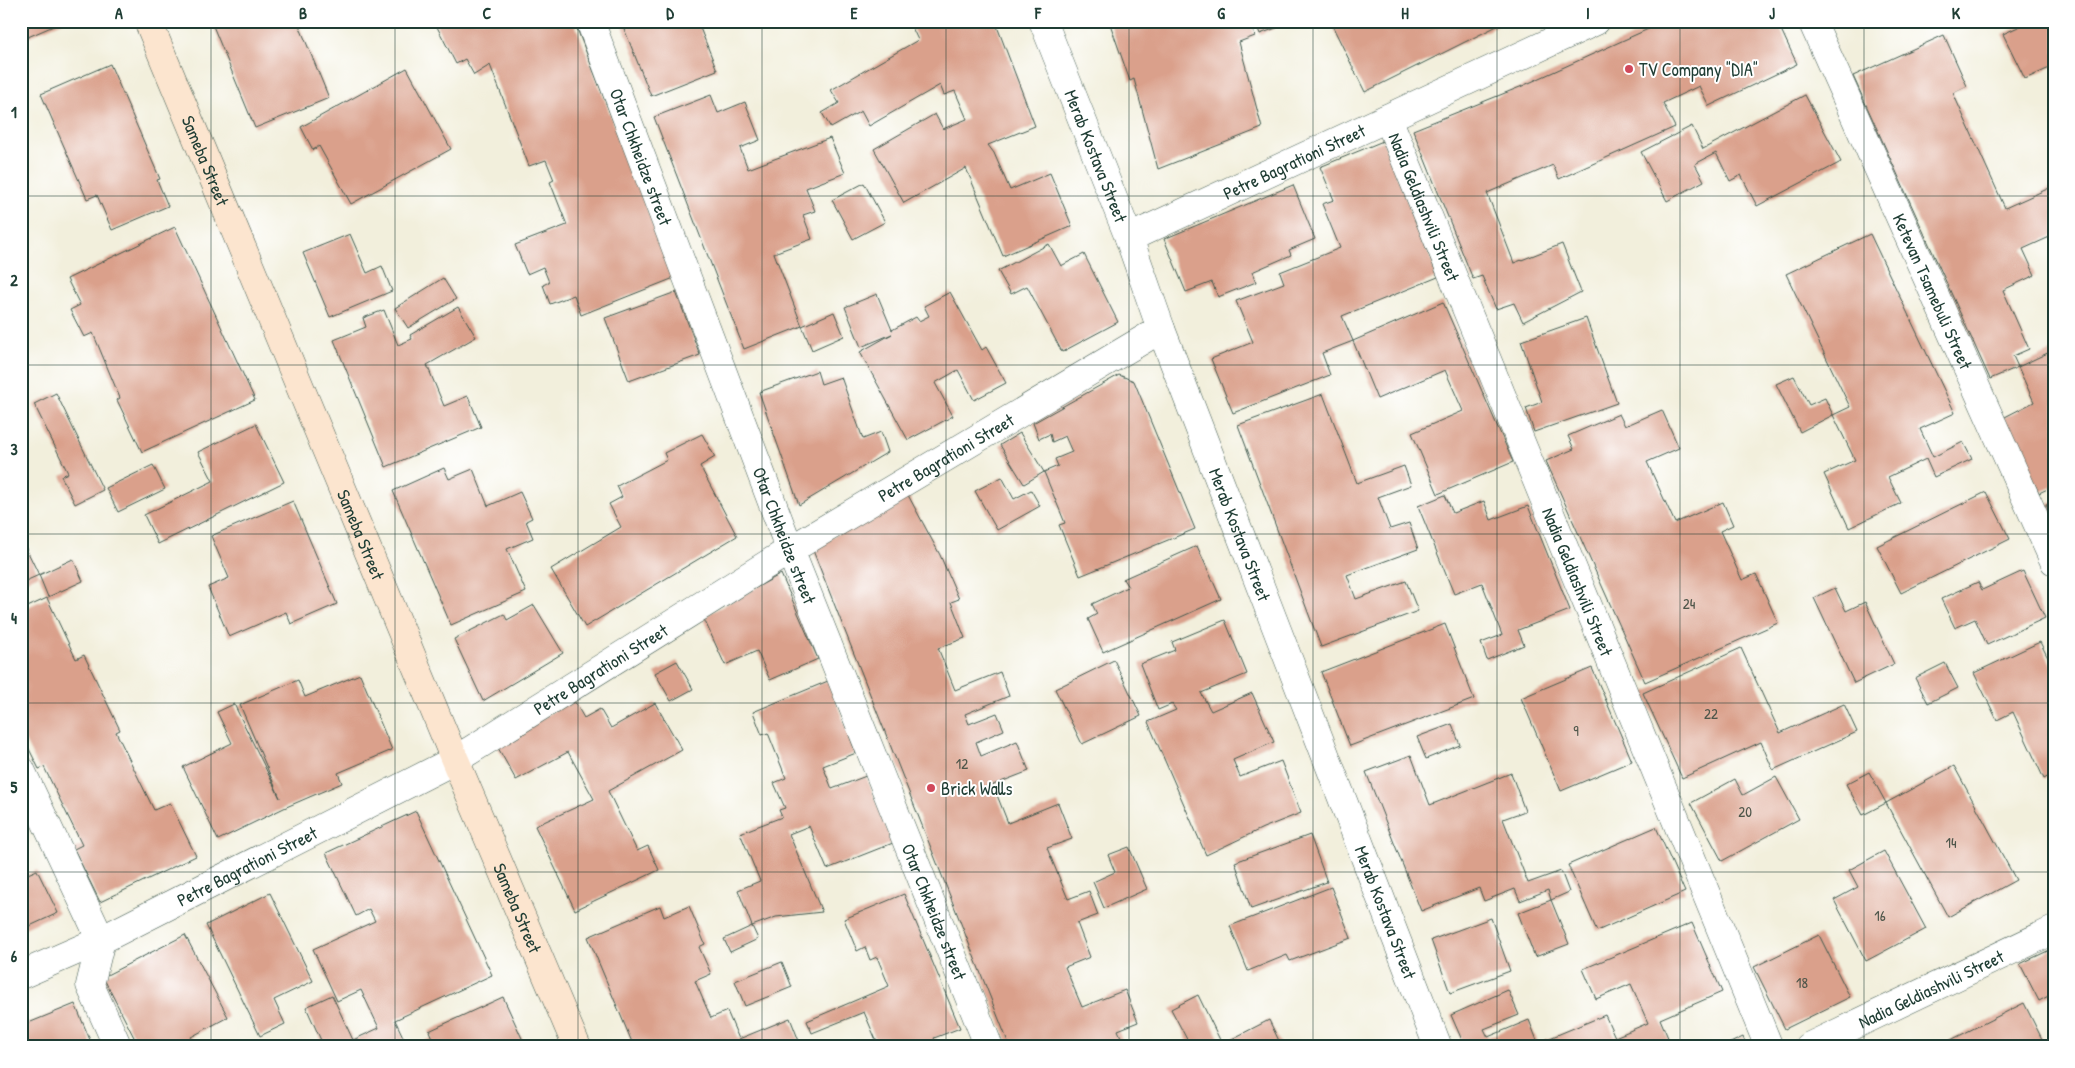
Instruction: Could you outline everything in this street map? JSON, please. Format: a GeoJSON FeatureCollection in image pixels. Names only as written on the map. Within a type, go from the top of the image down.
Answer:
{"type":"FeatureCollection","features":[{"type":"Feature","properties":{"kind":"street","name":"Sameba Street"},"geometry":{"type":"LineString","coordinates":[[148,21],[454,760],[576,1047]]}},
{"type":"Feature","properties":{"kind":"street","name":"Otar Chkheidze street"},"geometry":{"type":"LineString","coordinates":[[590,21],[790,550],[989,1047]]}},
{"type":"Feature","properties":{"kind":"street","name":"Merab Kostava Street"},"geometry":{"type":"LineString","coordinates":[[1043,21],[1129,238],[1161,329],[1438,1047]]}},
{"type":"Feature","properties":{"kind":"street","name":"Petre Bagrationi Street"},"geometry":{"type":"LineString","coordinates":[[1129,238],[1596,21]]}},
{"type":"Feature","properties":{"kind":"street","name":"Ketevan Tsamebuli Street"},"geometry":{"type":"LineString","coordinates":[[1812,21],[2054,561]]}},
{"type":"Feature","properties":{"kind":"street","name":"Nadia Geldiashvili Street"},"geometry":{"type":"LineString","coordinates":[[1388,118],[1769,1047]]}},
{"type":"Feature","properties":{"kind":"street","name":"Petre Bagrationi Street"},"geometry":{"type":"LineString","coordinates":[[21,975],[101,940],[454,760],[790,550],[1161,329]]}},
{"type":"Feature","properties":{"kind":"street"},"geometry":{"type":"LineString","coordinates":[[21,770],[101,940],[90,985],[118,1047]]}},
{"type":"Feature","properties":{"kind":"street","name":"Nadia Geldiashvili Street"},"geometry":{"type":"LineString","coordinates":[[1808,1047],[2054,930]]}},
{"type":"Feature","properties":{"kind":"building"},"geometry":{"type":"Polygon","coordinates":[[[21,21],[65,21],[21,40],[21,21]]]}},
{"type":"Feature","properties":{"kind":"building"},"geometry":{"type":"Polygon","coordinates":[[[211,21],[307,21],[299,25],[329,98],[255,128],[211,21]]]}},
{"type":"Feature","properties":{"kind":"building"},"geometry":{"type":"Polygon","coordinates":[[[434,21],[574,21],[674,278],[581,315],[574,295],[550,304],[543,285],[549,282],[543,267],[527,274],[515,245],[567,225],[550,182],[554,180],[546,160],[529,166],[490,65],[474,75],[465,59],[456,64],[434,21]]]}},
{"type":"Feature","properties":{"kind":"building"},"geometry":{"type":"Polygon","coordinates":[[[621,21],[703,21],[698,23],[717,70],[651,96],[621,21]]]}},
{"type":"Feature","properties":{"kind":"building"},"geometry":{"type":"Polygon","coordinates":[[[909,21],[995,21],[1035,126],[988,145],[994,153],[1010,190],[1050,173],[1072,226],[1003,256],[966,168],[904,203],[874,149],[935,114],[943,129],[967,119],[955,91],[944,95],[940,85],[869,126],[861,111],[831,128],[822,113],[839,103],[831,90],[918,40],[909,21]]]}},
{"type":"Feature","properties":{"kind":"building"},"geometry":{"type":"Polygon","coordinates":[[[1109,21],[1250,21],[1255,36],[1239,42],[1262,128],[1158,169],[1134,79],[1130,81],[1109,21]]]}},
{"type":"Feature","properties":{"kind":"building"},"geometry":{"type":"Polygon","coordinates":[[[1255,21],[1283,21],[1284,25],[1260,34],[1255,21]]]}},
{"type":"Feature","properties":{"kind":"building"},"geometry":{"type":"Polygon","coordinates":[[[1330,21],[1507,21],[1365,92],[1330,21]]]}},
{"type":"Feature","properties":{"kind":"building"},"geometry":{"type":"Polygon","coordinates":[[[1666,21],[1777,21],[1797,64],[1709,106],[1699,86],[1663,103],[1675,127],[1559,179],[1553,165],[1487,193],[1514,263],[1562,244],[1581,292],[1523,322],[1514,303],[1496,309],[1482,276],[1473,279],[1413,130],[1520,87],[1666,21]]]}},
{"type":"Feature","properties":{"kind":"building"},"geometry":{"type":"Polygon","coordinates":[[[2031,21],[2054,21],[2054,66],[2025,79],[2003,34],[2031,21]]]}},
{"type":"Feature","properties":{"kind":"building"},"geometry":{"type":"Polygon","coordinates":[[[1944,35],[1967,86],[1953,93],[2005,208],[2054,186],[2054,235],[2023,249],[2035,275],[2003,290],[2029,349],[2013,356],[2018,367],[1990,379],[1853,76],[1944,35]]]}},
{"type":"Feature","properties":{"kind":"building"},"geometry":{"type":"Polygon","coordinates":[[[110,64],[160,179],[157,180],[168,206],[112,230],[97,195],[87,199],[41,94],[110,64]]]}},
{"type":"Feature","properties":{"kind":"building"},"geometry":{"type":"Polygon","coordinates":[[[407,68],[451,149],[351,204],[319,146],[313,150],[301,127],[407,68]]]}},
{"type":"Feature","properties":{"kind":"building"},"geometry":{"type":"Polygon","coordinates":[[[711,95],[718,113],[745,102],[760,140],[740,148],[748,169],[830,138],[845,173],[806,188],[815,211],[803,215],[812,239],[774,253],[802,326],[744,349],[654,117],[711,95]]]}},
{"type":"Feature","properties":{"kind":"building"},"geometry":{"type":"Polygon","coordinates":[[[1805,95],[1841,162],[1757,206],[1741,175],[1730,181],[1716,153],[1695,164],[1704,181],[1667,201],[1641,152],[1692,126],[1703,149],[1805,95]]]}},
{"type":"Feature","properties":{"kind":"building"},"geometry":{"type":"Polygon","coordinates":[[[1383,141],[1438,277],[1342,316],[1353,341],[1322,353],[1330,375],[1233,413],[1211,359],[1253,342],[1236,301],[1284,283],[1280,272],[1340,248],[1322,204],[1334,200],[1320,167],[1383,141]]]}},
{"type":"Feature","properties":{"kind":"building"},"geometry":{"type":"Polygon","coordinates":[[[864,183],[885,222],[853,239],[832,200],[864,183]]]}},
{"type":"Feature","properties":{"kind":"building"},"geometry":{"type":"Polygon","coordinates":[[[1293,185],[1315,239],[1289,250],[1291,255],[1252,272],[1256,282],[1218,297],[1212,282],[1186,292],[1164,239],[1293,185]]]}},
{"type":"Feature","properties":{"kind":"building"},"geometry":{"type":"Polygon","coordinates":[[[175,227],[255,400],[142,452],[117,400],[120,398],[93,333],[84,337],[70,310],[80,305],[67,279],[175,227]]]}},
{"type":"Feature","properties":{"kind":"building"},"geometry":{"type":"Polygon","coordinates":[[[350,234],[367,273],[382,266],[392,291],[330,317],[303,253],[350,234]]]}},
{"type":"Feature","properties":{"kind":"building"},"geometry":{"type":"Polygon","coordinates":[[[1870,234],[1955,413],[1920,429],[1933,457],[1963,442],[1972,459],[1934,477],[1926,459],[1888,477],[1901,503],[1849,528],[1824,474],[1855,460],[1833,415],[1850,407],[1786,274],[1870,234]]]}},
{"type":"Feature","properties":{"kind":"building"},"geometry":{"type":"Polygon","coordinates":[[[1049,244],[1061,266],[1084,254],[1118,322],[1062,352],[1027,286],[1011,294],[998,271],[1049,244]]]}},
{"type":"Feature","properties":{"kind":"building"},"geometry":{"type":"Polygon","coordinates":[[[443,278],[456,299],[408,328],[395,308],[443,278]]]}},
{"type":"Feature","properties":{"kind":"building"},"geometry":{"type":"Polygon","coordinates":[[[676,292],[700,355],[629,381],[605,318],[676,292]]]}},
{"type":"Feature","properties":{"kind":"building"},"geometry":{"type":"Polygon","coordinates":[[[950,292],[982,350],[986,347],[1006,383],[974,400],[958,370],[935,383],[953,416],[908,440],[860,352],[892,334],[861,347],[845,307],[877,294],[892,330],[916,317],[919,321],[929,316],[924,306],[950,292]]]}},
{"type":"Feature","properties":{"kind":"building"},"geometry":{"type":"Polygon","coordinates":[[[1443,302],[1513,462],[1438,494],[1412,433],[1463,411],[1445,370],[1377,399],[1353,341],[1443,302]]]}},
{"type":"Feature","properties":{"kind":"building"},"geometry":{"type":"Polygon","coordinates":[[[458,307],[476,337],[427,365],[444,406],[468,396],[481,427],[386,467],[334,340],[366,327],[363,318],[384,310],[398,345],[412,339],[410,335],[458,307]]]}},
{"type":"Feature","properties":{"kind":"building"},"geometry":{"type":"Polygon","coordinates":[[[834,312],[844,336],[812,350],[802,326],[834,312]]]}},
{"type":"Feature","properties":{"kind":"building"},"geometry":{"type":"Polygon","coordinates":[[[1586,318],[1617,403],[1534,432],[1526,408],[1542,402],[1521,341],[1586,318]]]}},
{"type":"Feature","properties":{"kind":"building"},"geometry":{"type":"Polygon","coordinates":[[[2054,350],[2054,486],[2039,493],[2003,418],[2034,402],[2018,367],[2054,350]]]}},
{"type":"Feature","properties":{"kind":"building"},"geometry":{"type":"Polygon","coordinates":[[[817,371],[821,384],[841,377],[863,439],[881,432],[888,452],[799,505],[759,392],[817,371]]]}},
{"type":"Feature","properties":{"kind":"building"},"geometry":{"type":"Polygon","coordinates":[[[1119,375],[1134,381],[1195,529],[1080,576],[1059,525],[1065,523],[1044,472],[1058,466],[1055,459],[1072,452],[1065,436],[1052,442],[1050,434],[1039,439],[1033,423],[1119,375]]]}},
{"type":"Feature","properties":{"kind":"building"},"geometry":{"type":"Polygon","coordinates":[[[1794,376],[1809,405],[1825,398],[1833,415],[1800,432],[1776,384],[1794,376]]]}},
{"type":"Feature","properties":{"kind":"building"},"geometry":{"type":"Polygon","coordinates":[[[56,393],[103,490],[75,504],[61,476],[68,473],[34,404],[56,393]]]}},
{"type":"Feature","properties":{"kind":"building"},"geometry":{"type":"Polygon","coordinates":[[[1323,394],[1357,483],[1404,466],[1411,485],[1378,497],[1390,529],[1409,523],[1418,549],[1347,575],[1356,599],[1406,581],[1418,611],[1321,647],[1238,425],[1323,394]]]}},
{"type":"Feature","properties":{"kind":"building"},"geometry":{"type":"Polygon","coordinates":[[[1662,410],[1679,448],[1647,462],[1675,523],[1723,502],[1733,525],[1720,531],[1742,580],[1756,574],[1778,623],[1645,682],[1546,461],[1574,449],[1568,436],[1619,414],[1625,426],[1662,410]]]}},
{"type":"Feature","properties":{"kind":"building"},"geometry":{"type":"Polygon","coordinates":[[[256,424],[284,482],[158,544],[144,515],[213,481],[198,452],[256,424]]]}},
{"type":"Feature","properties":{"kind":"building"},"geometry":{"type":"Polygon","coordinates":[[[1020,433],[1044,472],[1024,484],[1000,445],[1020,433]]]}},
{"type":"Feature","properties":{"kind":"building"},"geometry":{"type":"Polygon","coordinates":[[[702,434],[715,457],[700,466],[737,536],[585,627],[551,569],[621,527],[609,504],[622,497],[617,486],[667,460],[664,453],[702,434]]]}},
{"type":"Feature","properties":{"kind":"building"},"geometry":{"type":"Polygon","coordinates":[[[153,465],[165,489],[118,512],[106,488],[153,465]]]}},
{"type":"Feature","properties":{"kind":"building"},"geometry":{"type":"Polygon","coordinates":[[[444,468],[449,479],[473,469],[488,506],[520,492],[532,518],[526,521],[533,538],[507,549],[526,592],[451,625],[393,491],[444,468]]]}},
{"type":"Feature","properties":{"kind":"building"},"geometry":{"type":"Polygon","coordinates":[[[1002,477],[1014,499],[1031,490],[1040,506],[997,530],[975,491],[1002,477]]]}},
{"type":"Feature","properties":{"kind":"building"},"geometry":{"type":"Polygon","coordinates":[[[1986,492],[2010,539],[1901,593],[1877,546],[1986,492]]]}},
{"type":"Feature","properties":{"kind":"building"},"geometry":{"type":"Polygon","coordinates":[[[908,495],[940,555],[959,599],[951,602],[965,638],[938,648],[955,690],[1000,672],[1009,696],[965,714],[969,724],[997,713],[1004,730],[976,742],[981,756],[1017,741],[1029,771],[993,785],[1008,823],[1058,803],[1072,839],[1047,848],[1068,899],[1089,891],[1098,915],[1077,923],[1090,957],[1065,967],[1082,1007],[1125,990],[1138,1022],[1118,1030],[1125,1047],[1010,1047],[812,548],[908,495]]]}},
{"type":"Feature","properties":{"kind":"building"},"geometry":{"type":"Polygon","coordinates":[[[1445,495],[1453,513],[1484,501],[1491,520],[1528,506],[1570,610],[1518,630],[1524,645],[1487,660],[1481,643],[1502,635],[1482,583],[1454,594],[1418,506],[1445,495]]]}},
{"type":"Feature","properties":{"kind":"building"},"geometry":{"type":"Polygon","coordinates":[[[293,501],[337,604],[291,624],[286,612],[229,637],[208,587],[229,578],[211,536],[293,501]]]}},
{"type":"Feature","properties":{"kind":"building"},"geometry":{"type":"Polygon","coordinates":[[[2054,502],[2054,521],[2046,505],[2054,502]]]}},
{"type":"Feature","properties":{"kind":"building"},"geometry":{"type":"Polygon","coordinates":[[[21,538],[39,575],[21,583],[21,538]]]}},
{"type":"Feature","properties":{"kind":"building"},"geometry":{"type":"Polygon","coordinates":[[[1197,546],[1221,599],[1103,652],[1088,619],[1097,614],[1092,604],[1128,587],[1123,579],[1197,546]]]}},
{"type":"Feature","properties":{"kind":"building"},"geometry":{"type":"Polygon","coordinates":[[[73,559],[83,581],[48,597],[39,575],[73,559]]]}},
{"type":"Feature","properties":{"kind":"building"},"geometry":{"type":"Polygon","coordinates":[[[2023,571],[2045,618],[1987,645],[1975,619],[1955,628],[1941,599],[1978,582],[1982,590],[2023,571]]]}},
{"type":"Feature","properties":{"kind":"building"},"geometry":{"type":"Polygon","coordinates":[[[781,574],[818,659],[770,680],[757,651],[725,665],[703,617],[781,574]]]}},
{"type":"Feature","properties":{"kind":"building"},"geometry":{"type":"Polygon","coordinates":[[[1835,588],[1846,611],[1865,602],[1894,664],[1854,683],[1814,598],[1835,588]]]}},
{"type":"Feature","properties":{"kind":"building"},"geometry":{"type":"Polygon","coordinates":[[[47,598],[76,659],[84,655],[120,730],[116,732],[154,810],[170,803],[196,856],[100,902],[74,849],[82,845],[44,767],[39,769],[21,733],[21,610],[47,598]]]}},
{"type":"Feature","properties":{"kind":"building"},"geometry":{"type":"Polygon","coordinates":[[[534,605],[563,653],[483,701],[454,639],[504,614],[507,620],[534,605]]]}},
{"type":"Feature","properties":{"kind":"building"},"geometry":{"type":"Polygon","coordinates":[[[1225,620],[1247,674],[1201,693],[1211,711],[1252,693],[1274,742],[1233,760],[1240,777],[1281,761],[1301,813],[1263,828],[1206,855],[1148,722],[1176,710],[1172,704],[1158,710],[1140,664],[1175,650],[1172,642],[1225,620]]]}},
{"type":"Feature","properties":{"kind":"building"},"geometry":{"type":"Polygon","coordinates":[[[1445,624],[1474,699],[1350,746],[1321,672],[1445,624]]]}},
{"type":"Feature","properties":{"kind":"building"},"geometry":{"type":"Polygon","coordinates":[[[2040,642],[2054,670],[2054,773],[2044,779],[2013,712],[1997,720],[1974,673],[2040,642]]]}},
{"type":"Feature","properties":{"kind":"building"},"geometry":{"type":"Polygon","coordinates":[[[1741,648],[1780,733],[1844,704],[1857,732],[1773,770],[1761,742],[1682,778],[1643,693],[1741,648]]]}},
{"type":"Feature","properties":{"kind":"building"},"geometry":{"type":"Polygon","coordinates":[[[1114,660],[1141,716],[1082,744],[1055,689],[1114,660]]]}},
{"type":"Feature","properties":{"kind":"building"},"geometry":{"type":"Polygon","coordinates":[[[677,661],[693,689],[671,701],[655,673],[677,661]]]}},
{"type":"Feature","properties":{"kind":"building"},"geometry":{"type":"Polygon","coordinates":[[[1945,663],[1958,688],[1928,703],[1915,678],[1945,663]]]}},
{"type":"Feature","properties":{"kind":"building"},"geometry":{"type":"Polygon","coordinates":[[[1592,668],[1632,761],[1561,791],[1521,698],[1592,668]]]}},
{"type":"Feature","properties":{"kind":"building"},"geometry":{"type":"Polygon","coordinates":[[[360,674],[392,750],[338,773],[342,783],[284,808],[218,840],[183,767],[232,743],[217,712],[234,704],[280,798],[240,705],[298,680],[305,697],[360,674]]]}},
{"type":"Feature","properties":{"kind":"building"},"geometry":{"type":"Polygon","coordinates":[[[828,681],[856,753],[823,766],[832,789],[866,776],[893,843],[827,869],[809,826],[789,834],[822,912],[776,917],[752,926],[738,890],[760,881],[740,833],[782,817],[779,810],[785,808],[774,783],[786,778],[768,733],[762,735],[753,712],[828,681]]]}},
{"type":"Feature","properties":{"kind":"building"},"geometry":{"type":"Polygon","coordinates":[[[573,699],[584,718],[600,709],[611,728],[655,703],[682,750],[608,791],[637,851],[648,846],[659,870],[575,910],[535,826],[594,799],[568,752],[516,780],[497,746],[573,699]]]}},
{"type":"Feature","properties":{"kind":"building"},"geometry":{"type":"Polygon","coordinates":[[[1452,724],[1460,745],[1426,759],[1417,737],[1452,724]]]}},
{"type":"Feature","properties":{"kind":"building"},"geometry":{"type":"Polygon","coordinates":[[[1411,755],[1430,805],[1511,773],[1525,811],[1503,819],[1528,883],[1561,871],[1569,892],[1551,900],[1548,890],[1520,901],[1515,889],[1484,901],[1479,888],[1421,911],[1366,772],[1411,755]]]}},
{"type":"Feature","properties":{"kind":"building"},"geometry":{"type":"Polygon","coordinates":[[[1954,766],[2016,880],[1948,917],[1886,803],[1954,766]]]}},
{"type":"Feature","properties":{"kind":"building"},"geometry":{"type":"Polygon","coordinates":[[[1869,772],[1886,803],[1863,815],[1846,784],[1869,772]]]}},
{"type":"Feature","properties":{"kind":"building"},"geometry":{"type":"Polygon","coordinates":[[[1776,777],[1799,819],[1722,861],[1691,803],[1735,779],[1743,795],[1776,777]]]}},
{"type":"Feature","properties":{"kind":"building"},"geometry":{"type":"Polygon","coordinates":[[[416,811],[492,975],[395,1020],[408,1047],[324,1047],[306,1007],[332,995],[353,1040],[379,1028],[361,990],[337,1001],[313,949],[375,921],[369,909],[356,916],[326,853],[416,811]]]}},
{"type":"Feature","properties":{"kind":"building"},"geometry":{"type":"Polygon","coordinates":[[[1656,827],[1685,892],[1597,931],[1568,865],[1656,827]]]}},
{"type":"Feature","properties":{"kind":"building"},"geometry":{"type":"Polygon","coordinates":[[[1310,835],[1327,882],[1251,909],[1235,862],[1310,835]]]}},
{"type":"Feature","properties":{"kind":"building"},"geometry":{"type":"Polygon","coordinates":[[[1129,847],[1147,889],[1104,908],[1093,882],[1115,872],[1108,855],[1129,847]]]}},
{"type":"Feature","properties":{"kind":"building"},"geometry":{"type":"Polygon","coordinates":[[[1884,851],[1926,929],[1866,961],[1834,900],[1858,887],[1849,870],[1884,851]]]}},
{"type":"Feature","properties":{"kind":"building"},"geometry":{"type":"Polygon","coordinates":[[[37,870],[58,913],[21,930],[21,877],[37,870]]]}},
{"type":"Feature","properties":{"kind":"building"},"geometry":{"type":"Polygon","coordinates":[[[1331,887],[1351,938],[1290,961],[1287,955],[1248,971],[1230,926],[1331,887]]]}},
{"type":"Feature","properties":{"kind":"building"},"geometry":{"type":"Polygon","coordinates":[[[270,893],[313,981],[274,1000],[285,1024],[260,1036],[206,925],[270,893]]]}},
{"type":"Feature","properties":{"kind":"building"},"geometry":{"type":"Polygon","coordinates":[[[904,894],[960,1028],[934,1038],[938,1047],[879,1047],[864,1012],[812,1033],[807,1021],[889,986],[877,957],[870,960],[865,947],[857,951],[844,919],[904,894]]]}},
{"type":"Feature","properties":{"kind":"building"},"geometry":{"type":"Polygon","coordinates":[[[1551,900],[1569,944],[1535,957],[1518,913],[1551,900]]]}},
{"type":"Feature","properties":{"kind":"building"},"geometry":{"type":"Polygon","coordinates":[[[660,906],[664,917],[689,906],[705,944],[699,947],[711,974],[695,981],[711,1018],[727,1011],[739,1039],[790,1018],[799,1041],[785,1047],[634,1047],[588,937],[660,906]]]}},
{"type":"Feature","properties":{"kind":"building"},"geometry":{"type":"Polygon","coordinates":[[[1491,918],[1510,971],[1450,993],[1431,940],[1491,918]]]}},
{"type":"Feature","properties":{"kind":"building"},"geometry":{"type":"Polygon","coordinates":[[[1692,923],[1722,992],[1660,1019],[1672,1047],[1465,1047],[1451,1015],[1508,990],[1519,1015],[1484,1029],[1488,1037],[1529,1020],[1538,1043],[1605,1015],[1615,1037],[1648,1023],[1631,984],[1596,999],[1583,969],[1692,923]]]}},
{"type":"Feature","properties":{"kind":"building"},"geometry":{"type":"Polygon","coordinates":[[[752,926],[758,939],[730,952],[724,939],[752,926]]]}},
{"type":"Feature","properties":{"kind":"building"},"geometry":{"type":"Polygon","coordinates":[[[185,935],[228,1017],[191,1037],[196,1047],[139,1047],[103,977],[185,935]]]}},
{"type":"Feature","properties":{"kind":"building"},"geometry":{"type":"Polygon","coordinates":[[[1819,935],[1850,997],[1785,1029],[1754,967],[1819,935]]]}},
{"type":"Feature","properties":{"kind":"building"},"geometry":{"type":"Polygon","coordinates":[[[2054,948],[2054,993],[2039,1001],[2020,964],[2054,948]]]}},
{"type":"Feature","properties":{"kind":"building"},"geometry":{"type":"Polygon","coordinates":[[[782,962],[792,987],[745,1006],[735,981],[782,962]]]}},
{"type":"Feature","properties":{"kind":"building"},"geometry":{"type":"Polygon","coordinates":[[[1198,995],[1222,1044],[1269,1020],[1282,1047],[1191,1047],[1171,1009],[1198,995]]]}},
{"type":"Feature","properties":{"kind":"building"},"geometry":{"type":"Polygon","coordinates":[[[503,997],[526,1047],[424,1047],[422,1042],[432,1038],[429,1031],[503,997]]]}},
{"type":"Feature","properties":{"kind":"building"},"geometry":{"type":"Polygon","coordinates":[[[2024,1003],[2046,1047],[1937,1047],[2024,1003]]]}},
{"type":"Feature","properties":{"kind":"building"},"geometry":{"type":"Polygon","coordinates":[[[75,1004],[93,1047],[21,1047],[21,1026],[75,1004]]]}},
{"type":"Feature","properties":{"kind":"building"},"geometry":{"type":"Polygon","coordinates":[[[1743,1037],[1747,1047],[1722,1047],[1743,1037]]]}},
{"type":"Feature","properties":{"kind":"building"},"geometry":{"type":"Polygon","coordinates":[[[1882,1041],[1885,1047],[1871,1047],[1882,1041]]]}},
{"type":"Feature","properties":{"kind":"place","name":"TV Company \"DIA\""},"geometry":{"type":"Point","coordinates":[1629,69]}},
{"type":"Feature","properties":{"kind":"place","name":"Brick Walls"},"geometry":{"type":"Point","coordinates":[931,788]}}]}
